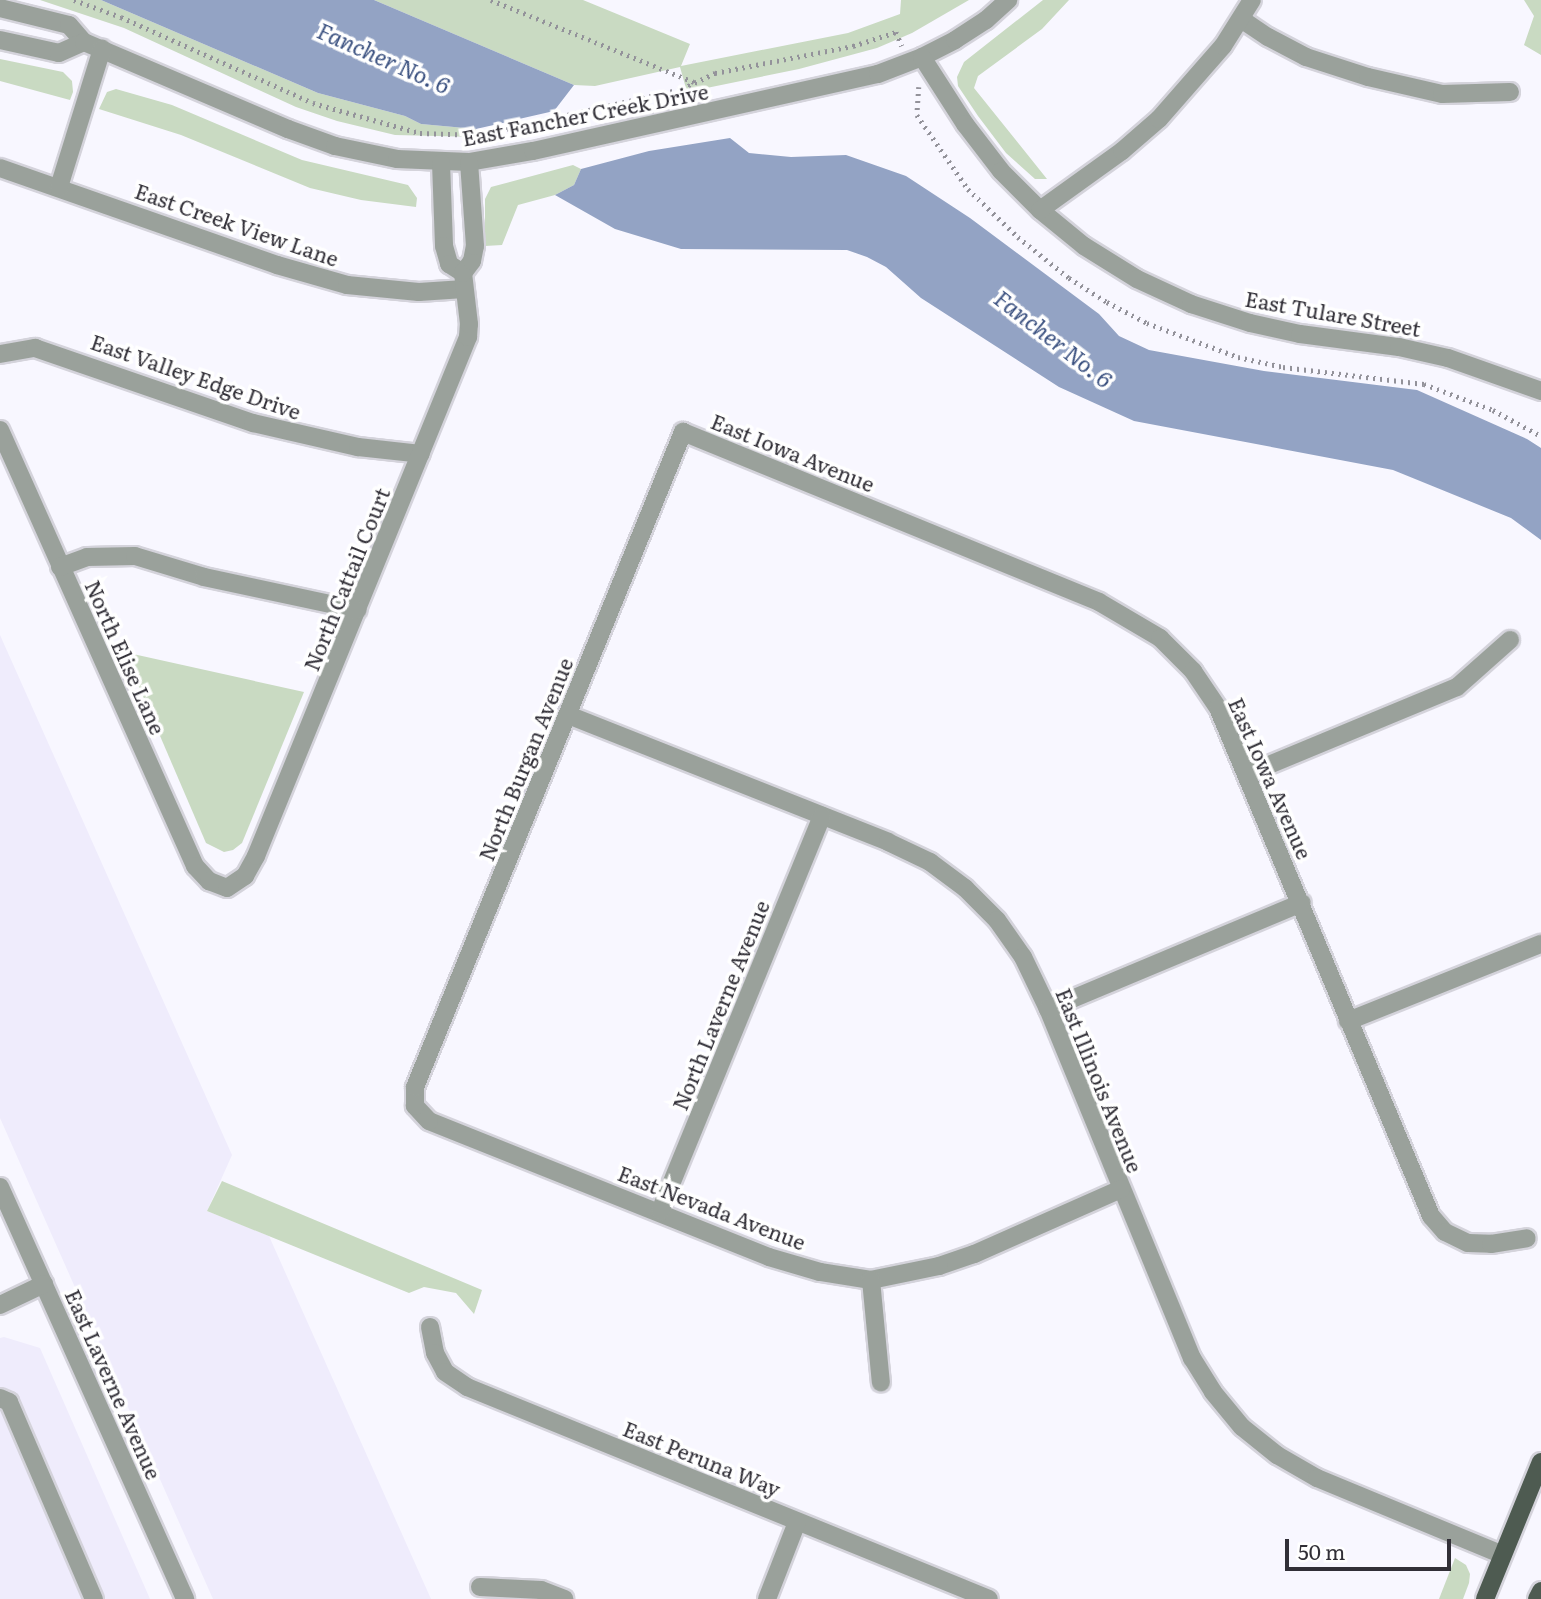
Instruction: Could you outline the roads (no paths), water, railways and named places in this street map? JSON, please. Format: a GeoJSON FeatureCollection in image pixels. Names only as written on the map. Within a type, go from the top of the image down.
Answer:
{"type":"FeatureCollection","features":[{"type":"Feature","properties":{"kind":"main road"},"geometry":{"type":"LineString","coordinates":[[1485,1599],[1541,1462]]}},
{"type":"Feature","properties":{"kind":"main road"},"geometry":{"type":"LineString","coordinates":[[1538,1599],[1541,1591]]}},
{"type":"Feature","properties":{"kind":"street","name":"East Fancher Creek Drive"},"geometry":{"type":"LineString","coordinates":[[0,8],[69,25],[84,42],[288,129],[335,146],[397,159],[441,163],[469,162],[533,151],[839,84],[922,57],[986,20],[1008,0]]}},
{"type":"Feature","properties":{"kind":"street"},"geometry":{"type":"LineString","coordinates":[[1040,210],[1122,151],[1159,119],[1190,86],[1241,19],[1252,0]]}},
{"type":"Feature","properties":{"kind":"street"},"geometry":{"type":"LineString","coordinates":[[1241,19],[1306,57],[1368,77],[1442,94],[1510,92]]}},
{"type":"Feature","properties":{"kind":"street"},"geometry":{"type":"LineString","coordinates":[[0,40],[59,53],[84,42]]}},
{"type":"Feature","properties":{"kind":"street"},"geometry":{"type":"LineString","coordinates":[[59,187],[102,49]]}},
{"type":"Feature","properties":{"kind":"street","name":"East Tulare Street"},"geometry":{"type":"LineString","coordinates":[[922,57],[964,124],[1001,171],[1040,210],[1084,246],[1116,266],[1191,304],[1250,323],[1300,334],[1399,347],[1448,358],[1541,391]]}},
{"type":"Feature","properties":{"kind":"street","name":"North Cattail Court"},"geometry":{"type":"LineString","coordinates":[[463,281],[475,246],[469,162]]}},
{"type":"Feature","properties":{"kind":"street","name":"North Cattail Court"},"geometry":{"type":"LineString","coordinates":[[228,888],[245,876],[256,856],[468,337],[470,324],[463,281],[449,264],[444,246],[441,163]]}},
{"type":"Feature","properties":{"kind":"street","name":"East Creek View Lane"},"geometry":{"type":"LineString","coordinates":[[0,167],[277,265],[347,285],[419,292],[463,281]]}},
{"type":"Feature","properties":{"kind":"street","name":"East Valley Edge Drive"},"geometry":{"type":"LineString","coordinates":[[0,354],[35,348],[253,423],[358,447],[421,454]]}},
{"type":"Feature","properties":{"kind":"street","name":"North Elise Lane"},"geometry":{"type":"LineString","coordinates":[[0,430],[195,866],[209,881],[228,888]]}},
{"type":"Feature","properties":{"kind":"street","name":"North Burgan Avenue"},"geometry":{"type":"LineString","coordinates":[[415,1106],[415,1087],[683,432]]}},
{"type":"Feature","properties":{"kind":"street","name":"East Iowa Avenue"},"geometry":{"type":"LineString","coordinates":[[683,432],[1086,596],[1127,616],[1160,638],[1193,671],[1218,708],[1431,1216],[1445,1232],[1468,1242],[1491,1244],[1527,1238]]}},
{"type":"Feature","properties":{"kind":"street"},"geometry":{"type":"LineString","coordinates":[[60,567],[88,557],[135,556],[204,577],[358,611]]}},
{"type":"Feature","properties":{"kind":"street"},"geometry":{"type":"LineString","coordinates":[[1247,774],[1457,687],[1510,640]]}},
{"type":"Feature","properties":{"kind":"street","name":"East Illinois Avenue"},"geometry":{"type":"LineString","coordinates":[[568,715],[930,862],[965,888],[997,920],[1023,957],[1048,1009],[1192,1358],[1213,1392],[1242,1427],[1277,1455],[1317,1478],[1503,1555]]}},
{"type":"Feature","properties":{"kind":"street","name":"North Laverne Avenue"},"geometry":{"type":"LineString","coordinates":[[660,1212],[822,816]]}},
{"type":"Feature","properties":{"kind":"street"},"geometry":{"type":"LineString","coordinates":[[1048,1009],[1302,903]]}},
{"type":"Feature","properties":{"kind":"street"},"geometry":{"type":"LineString","coordinates":[[1348,1021],[1541,944]]}},
{"type":"Feature","properties":{"kind":"street","name":"East Nevada Avenue"},"geometry":{"type":"LineString","coordinates":[[415,1106],[429,1121],[769,1257],[820,1272],[871,1280],[939,1266],[974,1254],[1121,1189]]}},
{"type":"Feature","properties":{"kind":"street","name":"East Laverne Avenue"},"geometry":{"type":"LineString","coordinates":[[0,1187],[185,1599]]}},
{"type":"Feature","properties":{"kind":"street"},"geometry":{"type":"LineString","coordinates":[[871,1280],[881,1383]]}},
{"type":"Feature","properties":{"kind":"street"},"geometry":{"type":"LineString","coordinates":[[0,1304],[44,1284]]}},
{"type":"Feature","properties":{"kind":"street","name":"East Peruna Way"},"geometry":{"type":"LineString","coordinates":[[430,1327],[435,1353],[445,1372],[467,1387],[989,1599]]}},
{"type":"Feature","properties":{"kind":"street"},"geometry":{"type":"LineString","coordinates":[[0,1398],[9,1402],[94,1599]]}},
{"type":"Feature","properties":{"kind":"street"},"geometry":{"type":"LineString","coordinates":[[767,1599],[797,1522]]}},
{"type":"Feature","properties":{"kind":"street"},"geometry":{"type":"LineString","coordinates":[[480,1587],[541,1590],[564,1599]]}},
{"type":"Feature","properties":{"kind":"water","name":"Fancher No. 6"},"geometry":{"type":"Polygon","coordinates":[[[101,0],[374,0],[574,85],[554,111],[476,129],[421,124],[405,116],[318,93],[101,0]]]}},
{"type":"Feature","properties":{"kind":"water","name":"Fancher No. 6"},"geometry":{"type":"Polygon","coordinates":[[[730,138],[749,153],[791,157],[846,155],[906,176],[970,218],[1099,314],[1119,336],[1149,350],[1264,371],[1417,390],[1527,439],[1541,448],[1541,540],[1511,518],[1393,470],[1134,421],[1059,387],[921,298],[886,267],[847,250],[681,249],[615,229],[555,195],[574,185],[581,169],[649,151],[730,138]]]}}]}
